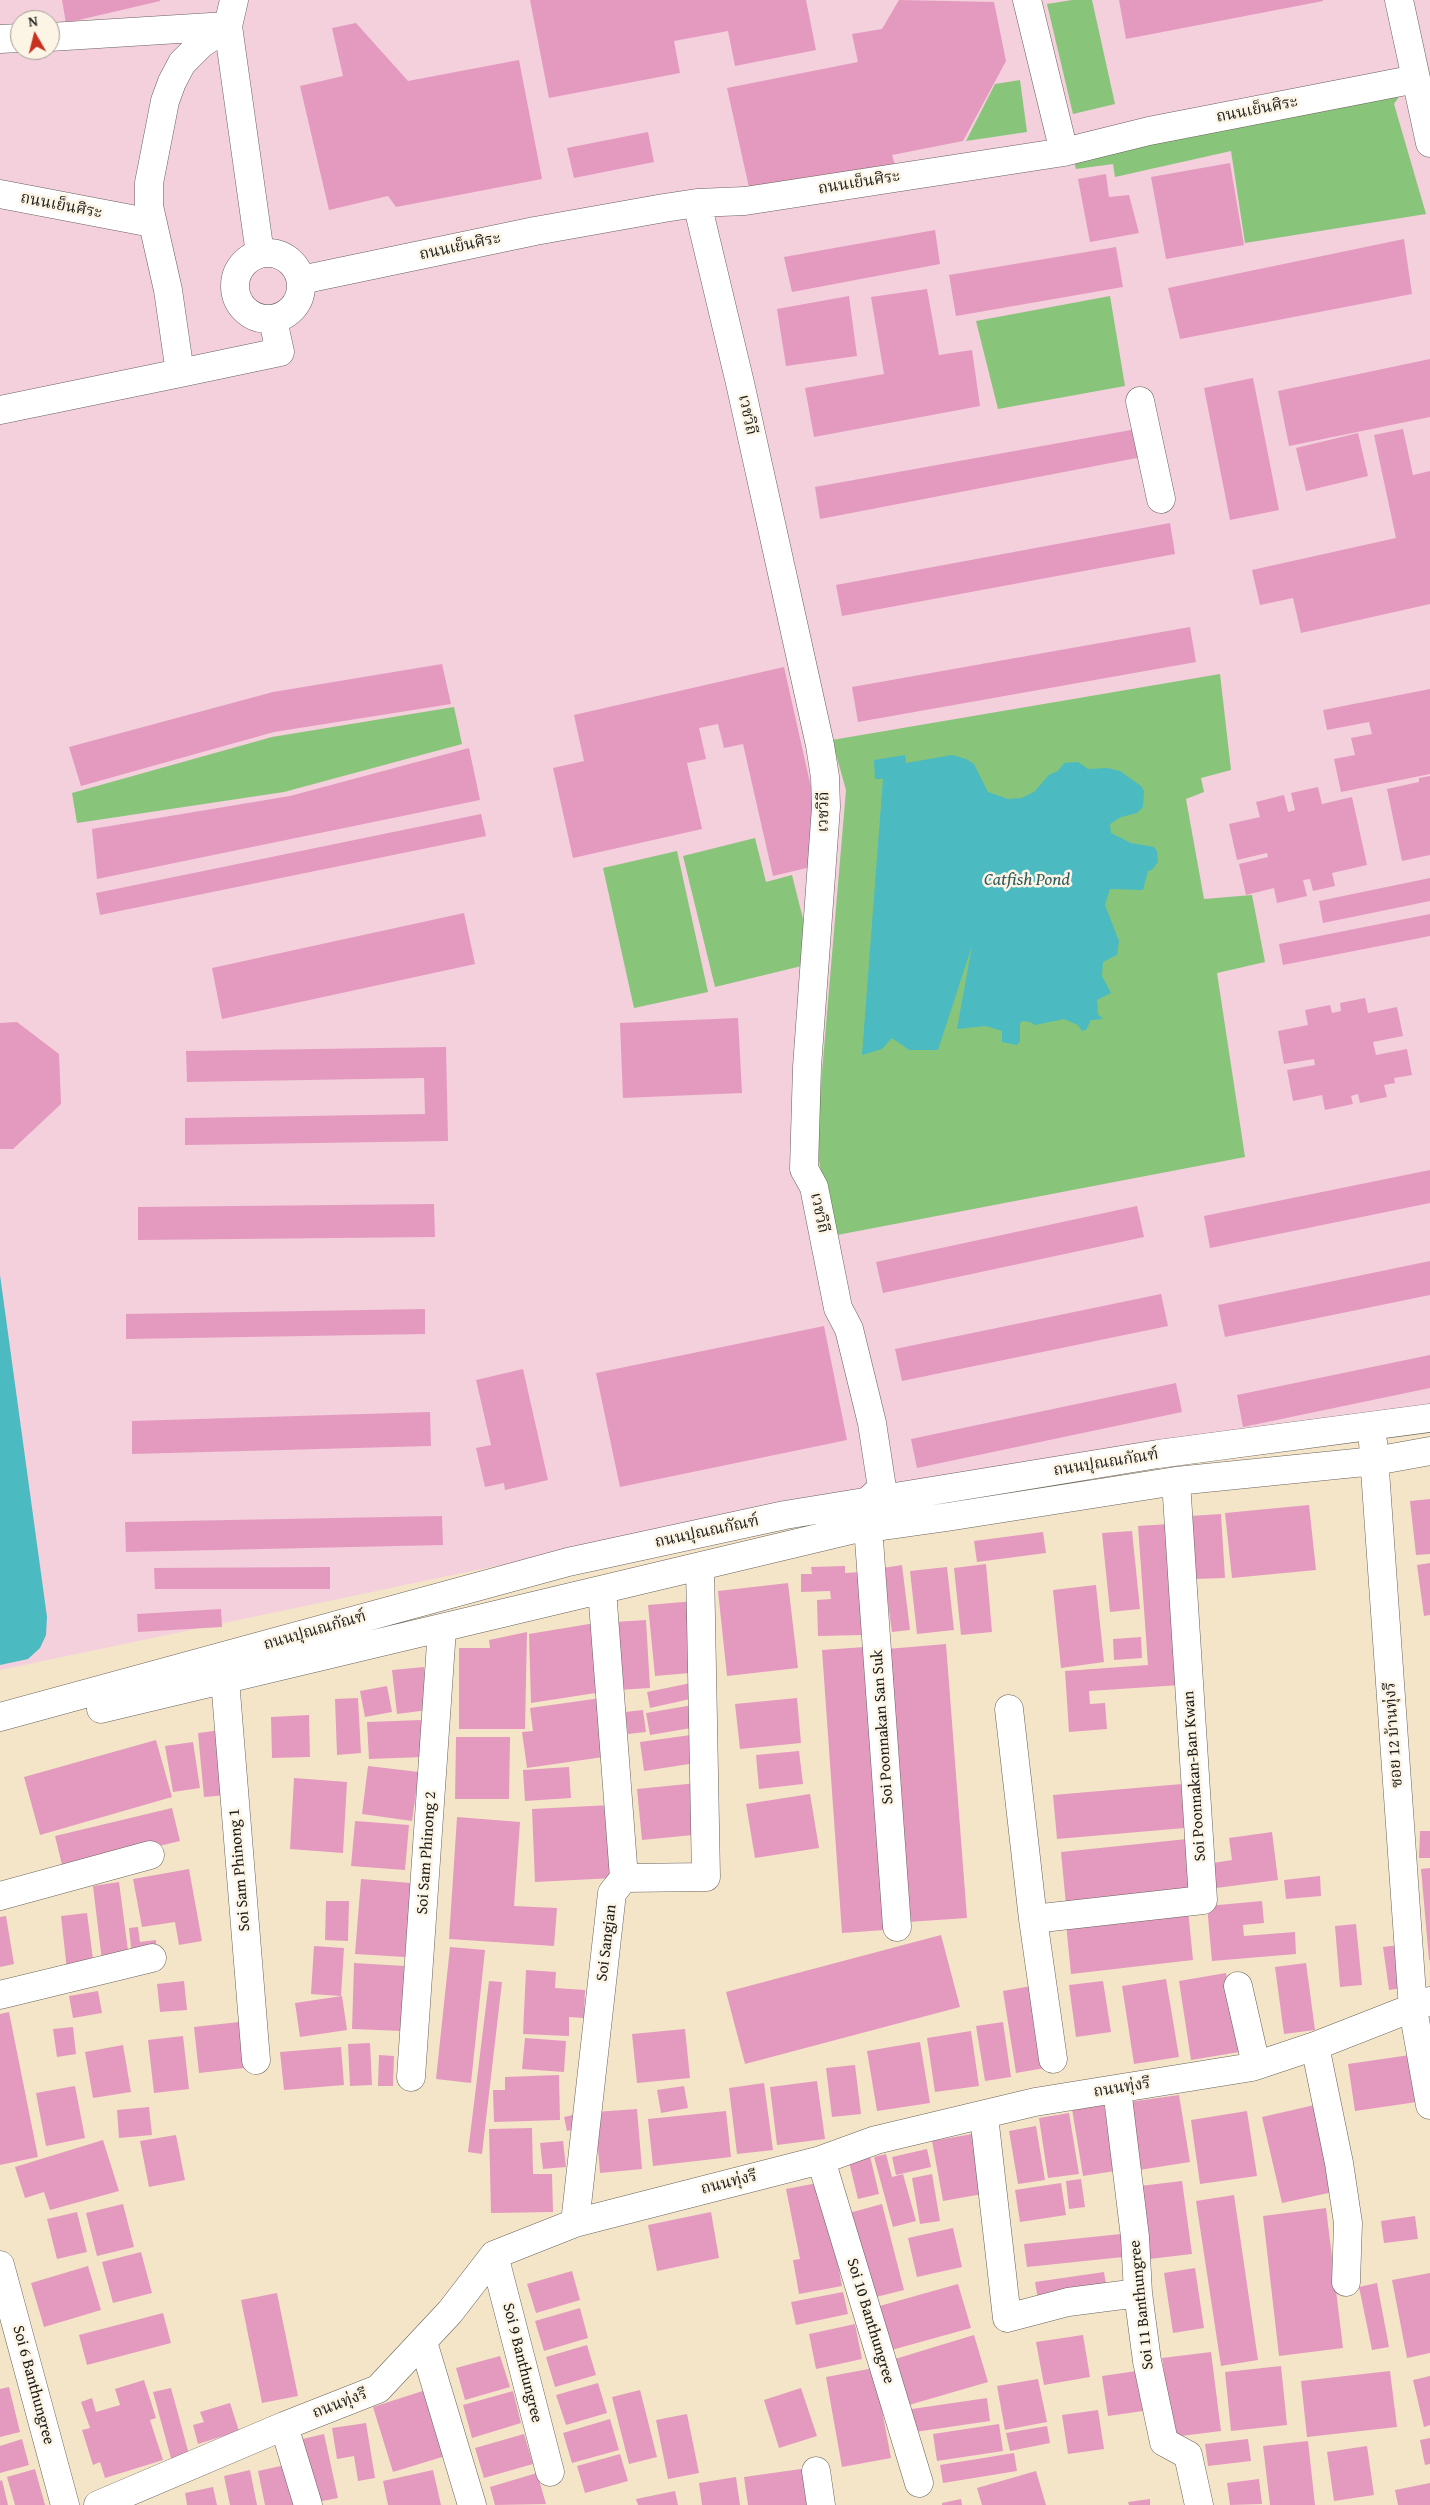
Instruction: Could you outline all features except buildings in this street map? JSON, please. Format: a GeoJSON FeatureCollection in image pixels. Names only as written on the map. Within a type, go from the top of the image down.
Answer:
{"type":"FeatureCollection","features":[{"type":"Feature","properties":{"kind":"street"},"geometry":{"type":"LineString","coordinates":[[1028,0],[1064,152]]}},
{"type":"Feature","properties":{"kind":"street"},"geometry":{"type":"LineString","coordinates":[[1399,0],[1430,143]]}},
{"type":"Feature","properties":{"kind":"street"},"geometry":{"type":"LineString","coordinates":[[60,36],[231,13]]}},
{"type":"Feature","properties":{"kind":"street"},"geometry":{"type":"LineString","coordinates":[[180,373],[168,290],[149,206],[149,183],[166,101],[172,82],[182,63],[231,13]]}},
{"type":"Feature","properties":{"kind":"street"},"geometry":{"type":"LineString","coordinates":[[231,13],[260,254]]}},
{"type":"Feature","properties":{"kind":"street","name":"ถนนเย็นศิระ"},"geometry":{"type":"LineString","coordinates":[[301,280],[535,231],[698,203],[745,201],[1064,152],[1149,131],[1416,79]]}},
{"type":"Feature","properties":{"kind":"street","name":"ถนนเย็นศิระ"},"geometry":{"type":"LineString","coordinates":[[0,194],[152,223]]}},
{"type":"Feature","properties":{"kind":"street","name":"เวชวิถี"},"geometry":{"type":"LineString","coordinates":[[698,203],[740,383],[820,745],[825,777],[826,807],[807,1068],[804,1169],[814,1187],[838,1308],[849,1329],[872,1423],[882,1488],[868,1514]]}},
{"type":"Feature","properties":{"kind":"street"},"geometry":{"type":"LineString","coordinates":[[272,253],[286,259],[298,270],[301,280],[302,291],[296,306],[284,316],[273,320],[253,316],[244,310],[235,293],[234,282],[238,272],[251,257],[260,254],[272,253]]}},
{"type":"Feature","properties":{"kind":"street"},"geometry":{"type":"LineString","coordinates":[[0,410],[280,352],[273,320]]}},
{"type":"Feature","properties":{"kind":"street"},"geometry":{"type":"LineString","coordinates":[[1140,401],[1161,499]]}},
{"type":"Feature","properties":{"kind":"street","name":"ถนนปุณณกัณฑ์"},"geometry":{"type":"LineString","coordinates":[[0,1736],[46,1722],[700,1567],[868,1514],[1158,1454],[1430,1418]]}},
{"type":"Feature","properties":{"kind":"street","name":"ซอย 12 บ้านทุ่งรี"},"geometry":{"type":"LineString","coordinates":[[1371,1426],[1430,2105]]}},
{"type":"Feature","properties":{"kind":"street","name":"ถนนปุณณกัณฑ์"},"geometry":{"type":"LineString","coordinates":[[868,1514],[876,1527],[1176,1480],[1375,1461],[1430,1451]]}},
{"type":"Feature","properties":{"kind":"street","name":"Soi Poonnakan-Ban Kwan"},"geometry":{"type":"LineString","coordinates":[[1033,1919],[1203,1900],[1176,1480]]}},
{"type":"Feature","properties":{"kind":"street","name":"ถนนปุณณกัณฑ์"},"geometry":{"type":"LineString","coordinates":[[0,1717],[568,1562],[786,1515],[868,1514]]}},
{"type":"Feature","properties":{"kind":"street","name":"Soi Poonnakan San Suk"},"geometry":{"type":"LineString","coordinates":[[868,1514],[897,1927]]}},
{"type":"Feature","properties":{"kind":"street"},"geometry":{"type":"LineString","coordinates":[[602,1590],[624,1878],[706,1876],[700,1567]]}},
{"type":"Feature","properties":{"kind":"street","name":"Soi Sam Phinong 2"},"geometry":{"type":"LineString","coordinates":[[411,2077],[442,1629]]}},
{"type":"Feature","properties":{"kind":"street","name":"Soi Sam Phinong 1"},"geometry":{"type":"LineString","coordinates":[[225,1680],[256,2060]]}},
{"type":"Feature","properties":{"kind":"street"},"geometry":{"type":"LineString","coordinates":[[1009,1708],[1033,1919],[1053,2059]]}},
{"type":"Feature","properties":{"kind":"street"},"geometry":{"type":"LineString","coordinates":[[0,1896],[150,1856]]}},
{"type":"Feature","properties":{"kind":"street","name":"Soi Sangjan"},"geometry":{"type":"LineString","coordinates":[[575,2223],[612,1893],[624,1878]]}},
{"type":"Feature","properties":{"kind":"street"},"geometry":{"type":"LineString","coordinates":[[0,1995],[152,1958]]}},
{"type":"Feature","properties":{"kind":"street"},"geometry":{"type":"LineString","coordinates":[[1238,1986],[1256,2065]]}},
{"type":"Feature","properties":{"kind":"street","name":"ถนนทุ่งรี"},"geometry":{"type":"LineString","coordinates":[[100,2505],[284,2426],[378,2389],[450,2312],[494,2255],[575,2223],[821,2160],[876,2140],[984,2116],[1035,2102],[1117,2090],[1256,2065],[1315,2046],[1422,2005]]}},
{"type":"Feature","properties":{"kind":"street"},"geometry":{"type":"LineString","coordinates":[[1315,2046],[1339,2163],[1348,2223],[1346,2282]]}},
{"type":"Feature","properties":{"kind":"street","name":"Soi 11 Banthungree"},"geometry":{"type":"LineString","coordinates":[[1117,2090],[1135,2237],[1138,2293],[1147,2361],[1164,2442],[1188,2455],[1199,2505]]}},
{"type":"Feature","properties":{"kind":"street"},"geometry":{"type":"LineString","coordinates":[[984,2116],[1007,2318],[1068,2302],[1138,2293]]}},
{"type":"Feature","properties":{"kind":"street","name":"Soi 10 Banthungree"},"geometry":{"type":"LineString","coordinates":[[821,2160],[919,2482]]}},
{"type":"Feature","properties":{"kind":"street","name":"Soi 9 Banthungree"},"geometry":{"type":"LineString","coordinates":[[494,2255],[550,2472]]}},
{"type":"Feature","properties":{"kind":"street","name":"Soi 6 Banthungree"},"geometry":{"type":"LineString","coordinates":[[0,2265],[65,2505]]}},
{"type":"Feature","properties":{"kind":"street"},"geometry":{"type":"LineString","coordinates":[[423,2342],[472,2505]]}},
{"type":"Feature","properties":{"kind":"street"},"geometry":{"type":"LineString","coordinates":[[284,2426],[308,2505]]}},
{"type":"Feature","properties":{"kind":"street"},"geometry":{"type":"LineString","coordinates":[[816,2472],[820,2505]]}},
{"type":"Feature","properties":{"kind":"shaded area"},"geometry":{"type":"Polygon","coordinates":[[[0,0],[1430,0],[1430,1414],[952,1479],[481,1569],[0,1670],[0,0]]]}},
{"type":"Feature","properties":{"kind":"green space"},"geometry":{"type":"Polygon","coordinates":[[[1072,0],[1092,0],[1115,104],[1073,114],[1047,4],[1072,0]]]}},
{"type":"Feature","properties":{"kind":"green space"},"geometry":{"type":"Polygon","coordinates":[[[1020,80],[1027,132],[966,141],[995,84],[1020,80]]]}},
{"type":"Feature","properties":{"kind":"green space"},"geometry":{"type":"Polygon","coordinates":[[[1402,92],[1394,104],[1426,214],[1245,243],[1231,151],[1115,177],[1113,164],[1076,169],[1074,162],[1075,155],[1402,92]]]}},
{"type":"Feature","properties":{"kind":"green space"},"geometry":{"type":"Polygon","coordinates":[[[1110,296],[1125,386],[998,409],[976,321],[1110,296]]]}},
{"type":"Feature","properties":{"kind":"green space"},"geometry":{"type":"Polygon","coordinates":[[[1220,674],[1231,770],[1201,778],[1204,792],[1186,799],[1204,899],[1252,895],[1265,962],[1217,973],[1245,1157],[832,1236],[816,1143],[846,790],[832,740],[1220,674]]]}},
{"type":"Feature","properties":{"kind":"green space"},"geometry":{"type":"Polygon","coordinates":[[[454,707],[462,744],[284,792],[77,823],[72,793],[272,737],[454,707]]]}},
{"type":"Feature","properties":{"kind":"green space"},"geometry":{"type":"Polygon","coordinates":[[[755,838],[766,882],[792,875],[814,963],[715,987],[683,856],[755,838]]]}},
{"type":"Feature","properties":{"kind":"green space"},"geometry":{"type":"Polygon","coordinates":[[[677,851],[708,992],[634,1008],[603,868],[677,851]]]}},
{"type":"Feature","properties":{"kind":"water","name":"Catfish Pond"},"geometry":{"type":"Polygon","coordinates":[[[905,755],[906,763],[952,755],[966,759],[974,764],[988,792],[1008,799],[1021,798],[1034,792],[1049,775],[1058,771],[1064,763],[1078,762],[1088,769],[1107,768],[1120,771],[1141,786],[1144,791],[1143,807],[1137,813],[1121,817],[1110,824],[1111,833],[1131,843],[1154,847],[1157,851],[1158,862],[1152,870],[1148,871],[1143,890],[1110,889],[1105,905],[1119,941],[1117,955],[1103,962],[1102,976],[1111,993],[1097,1000],[1098,1014],[1103,1019],[1091,1020],[1086,1030],[1082,1031],[1078,1025],[1064,1019],[1035,1025],[1023,1021],[1020,1023],[1020,1041],[1017,1045],[1002,1042],[1002,1031],[986,1026],[957,1029],[972,946],[938,1050],[909,1050],[892,1038],[882,1049],[862,1055],[883,779],[875,779],[874,760],[905,755]]]}},
{"type":"Feature","properties":{"kind":"water"},"geometry":{"type":"Polygon","coordinates":[[[0,1275],[47,1617],[46,1635],[40,1648],[28,1659],[0,1665],[0,1275]]]}}]}
